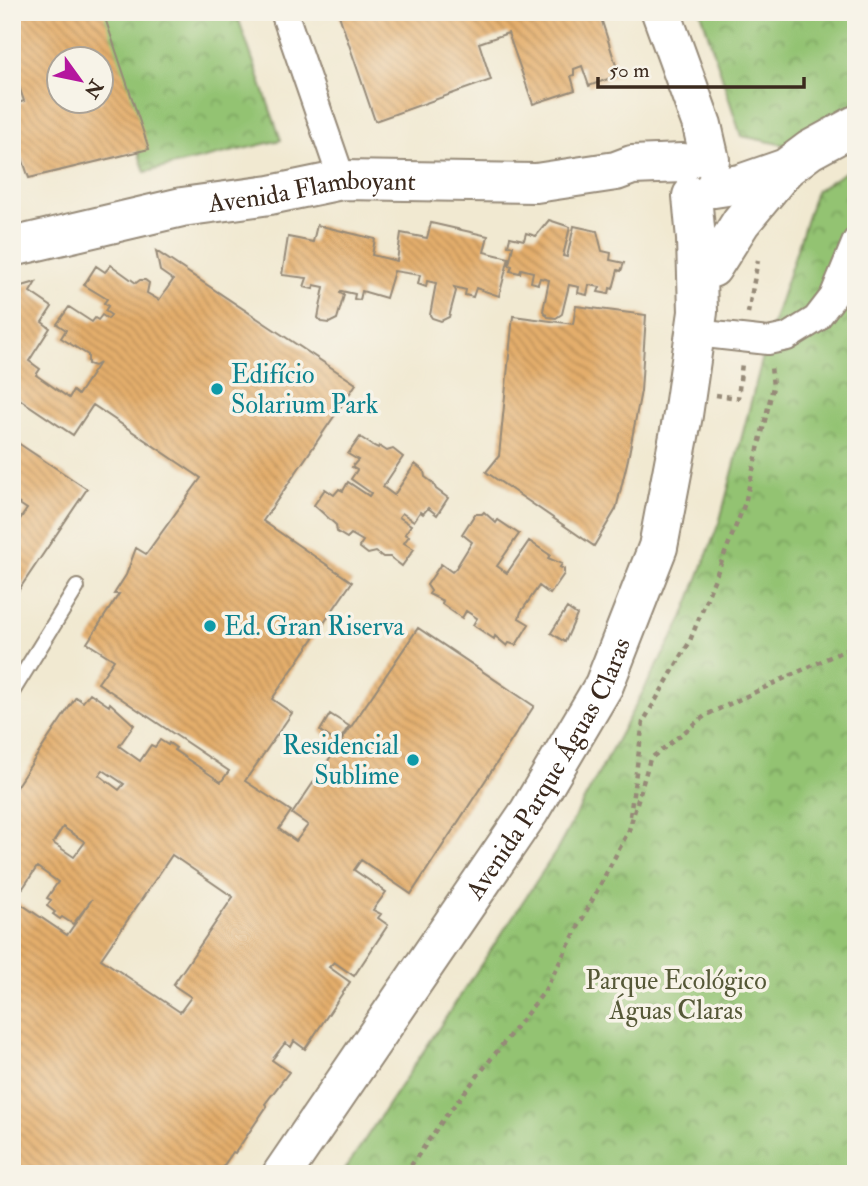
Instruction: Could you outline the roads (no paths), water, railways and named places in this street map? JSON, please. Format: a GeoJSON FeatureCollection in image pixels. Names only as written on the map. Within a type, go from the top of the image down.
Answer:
{"type":"FeatureCollection","features":[{"type":"Feature","properties":{"kind":"street"},"geometry":{"type":"LineString","coordinates":[[284,12],[342,180]]}},
{"type":"Feature","properties":{"kind":"street","name":"Avenida Parque Águas Claras"},"geometry":{"type":"LineString","coordinates":[[282,1174],[529,812],[604,685],[657,547],[687,391],[697,322],[712,268],[699,175],[688,136],[676,59],[661,12]]}},
{"type":"Feature","properties":{"kind":"street","name":"Avenida Flamboyant"},"geometry":{"type":"LineString","coordinates":[[12,247],[182,207],[270,195],[342,180],[536,183],[616,171],[640,164],[699,175],[755,161],[798,159],[856,125]]}},
{"type":"Feature","properties":{"kind":"street"},"geometry":{"type":"LineString","coordinates":[[712,268],[736,229],[798,159]]}},
{"type":"Feature","properties":{"kind":"street","name":"Avenida Parque Águas Claras"},"geometry":{"type":"LineString","coordinates":[[697,322],[696,239],[699,175]]}},
{"type":"Feature","properties":{"kind":"street"},"geometry":{"type":"LineString","coordinates":[[697,322],[757,340],[787,337],[816,319],[832,297],[856,241]]}},
{"type":"Feature","properties":{"kind":"lane"},"geometry":{"type":"LineString","coordinates":[[12,692],[77,587]]}},
{"type":"Feature","properties":{"kind":"place","name":"Edifício Solarium Park"},"geometry":{"type":"Point","coordinates":[217,389]}},
{"type":"Feature","properties":{"kind":"place","name":"Ed. Gran Riserva"},"geometry":{"type":"Point","coordinates":[210,626]}},
{"type":"Feature","properties":{"kind":"place","name":"Residencial Sublime"},"geometry":{"type":"Point","coordinates":[413,760]}},
{"type":"Feature","properties":{"kind":"park label","name":"Parque Ecológico Águas Claras"},"geometry":{"type":"Point","coordinates":[676,995]}}]}
